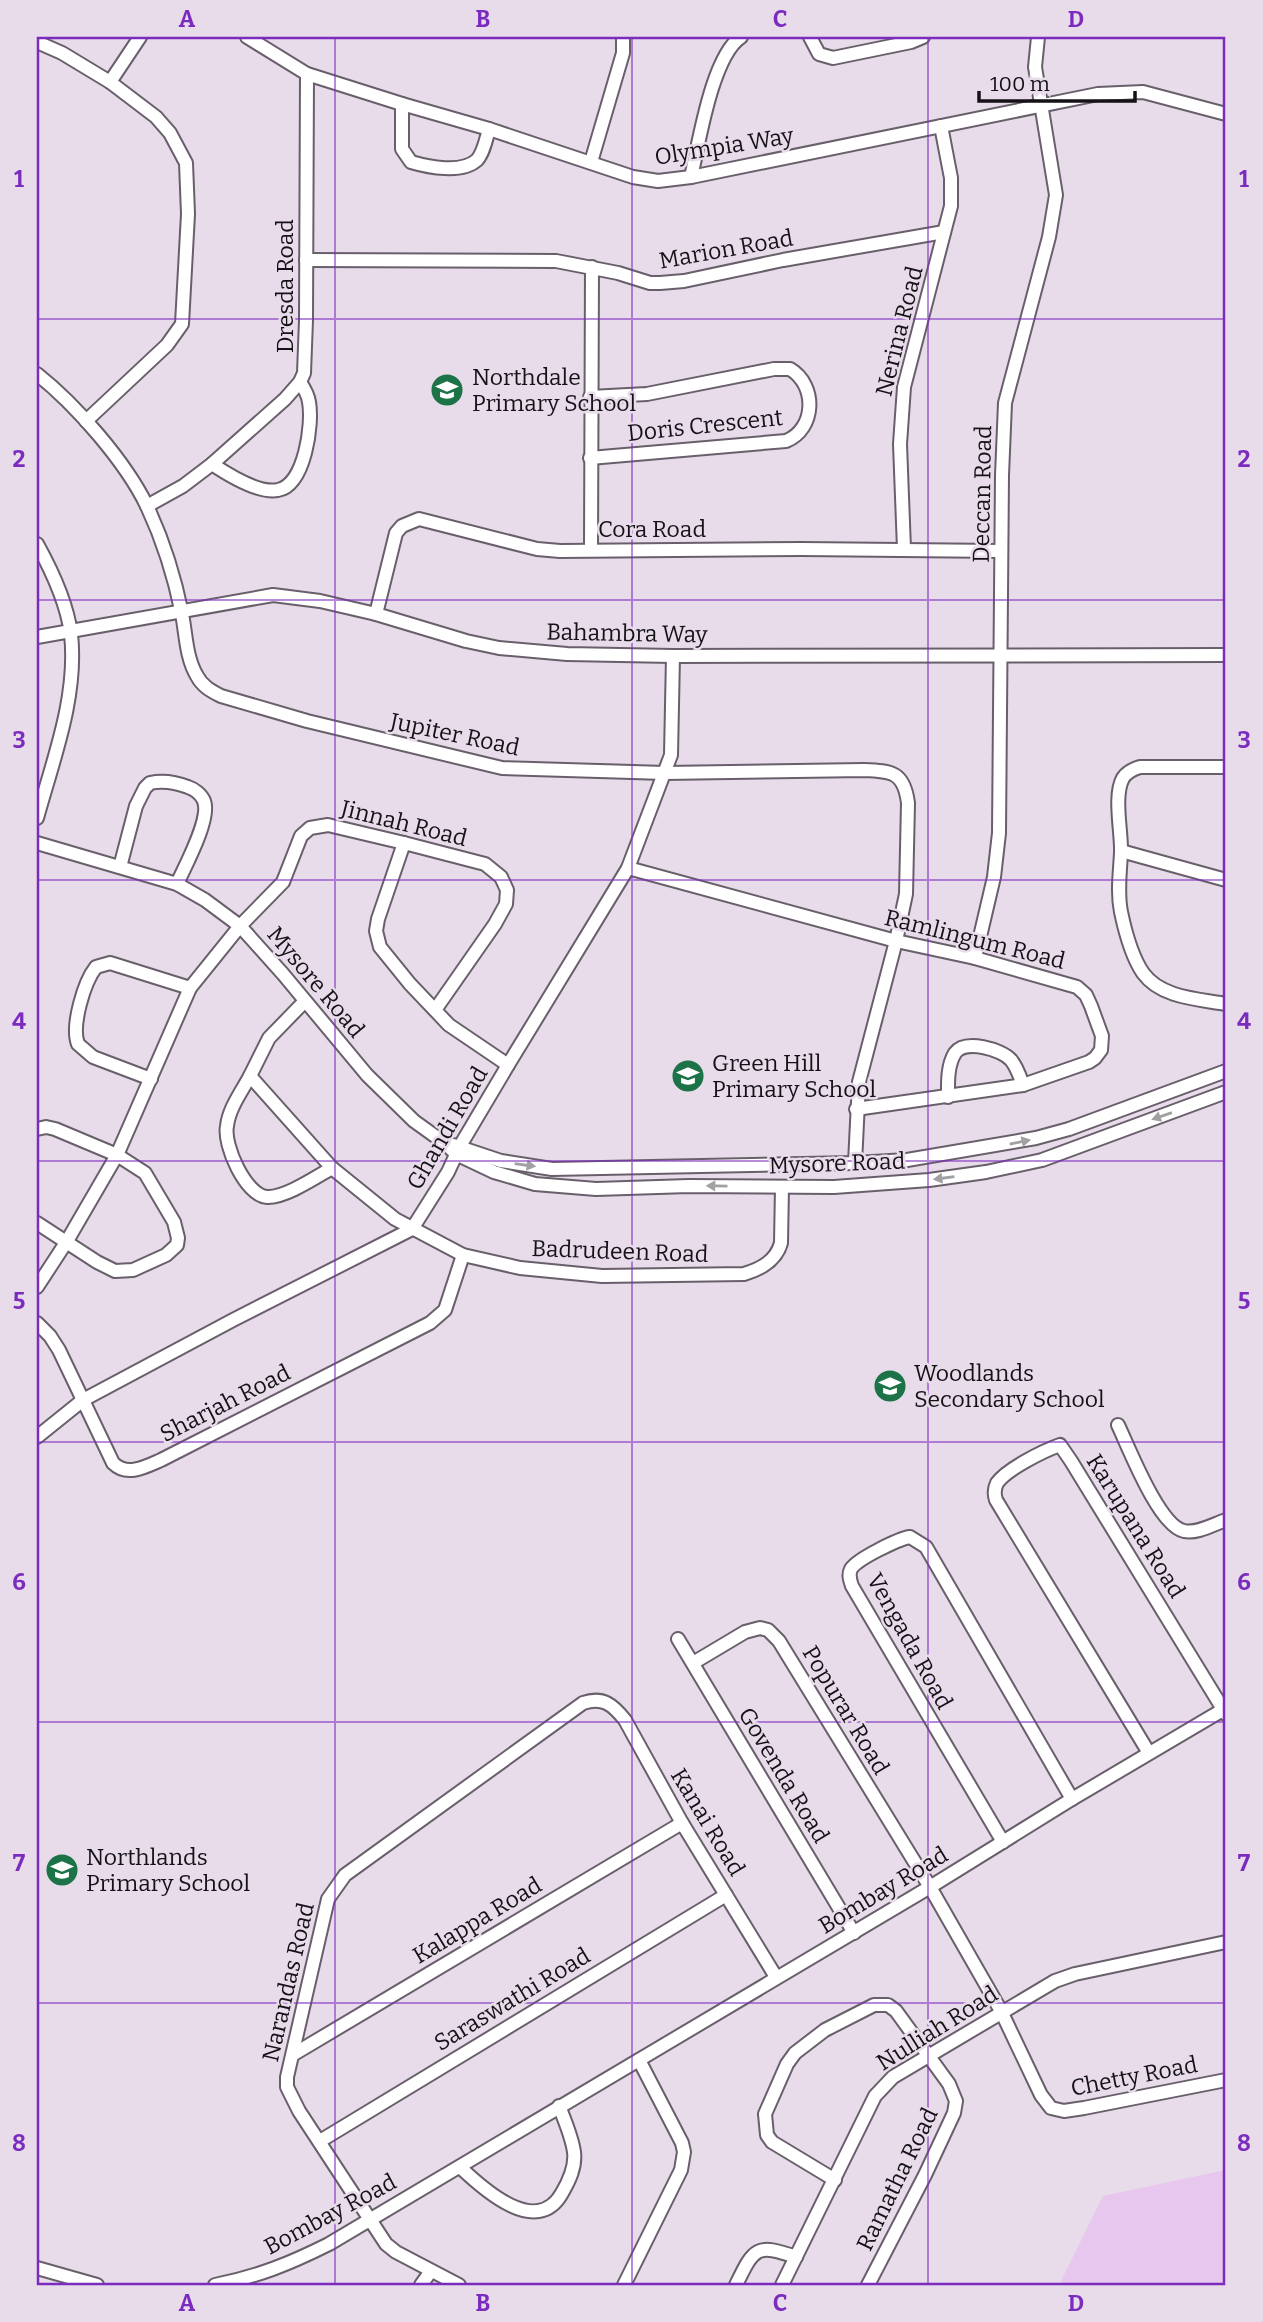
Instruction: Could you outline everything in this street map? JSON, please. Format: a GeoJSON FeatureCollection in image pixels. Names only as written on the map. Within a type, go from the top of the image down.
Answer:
{"type":"FeatureCollection","features":[{"type":"Feature","properties":{"kind":"street"},"geometry":{"type":"LineString","coordinates":[[110,82],[140,37]]}},
{"type":"Feature","properties":{"kind":"street","name":"Olympia Way"},"geometry":{"type":"LineString","coordinates":[[247,37],[307,74],[649,180],[668,181],[691,177],[1098,94],[1143,92],[1226,114]]}},
{"type":"Feature","properties":{"kind":"street"},"geometry":{"type":"LineString","coordinates":[[591,162],[623,52],[623,37]]}},
{"type":"Feature","properties":{"kind":"street"},"geometry":{"type":"LineString","coordinates":[[691,177],[716,76],[724,54],[741,37]]}},
{"type":"Feature","properties":{"kind":"street"},"geometry":{"type":"LineString","coordinates":[[810,37],[819,54],[833,58],[911,42],[923,37]]}},
{"type":"Feature","properties":{"kind":"street","name":"Deccan Road"},"geometry":{"type":"LineString","coordinates":[[975,958],[998,855],[1002,442],[1005,402],[1049,237],[1056,195],[1035,67],[1038,37]]}},
{"type":"Feature","properties":{"kind":"street"},"geometry":{"type":"LineString","coordinates":[[37,42],[62,53],[110,82],[156,117],[170,133],[186,163],[188,214],[182,324],[167,345],[86,421]]}},
{"type":"Feature","properties":{"kind":"street","name":"Dresda Road"},"geometry":{"type":"LineString","coordinates":[[147,506],[183,486],[212,464],[285,399],[300,382],[306,366],[307,74]]}},
{"type":"Feature","properties":{"kind":"street"},"geometry":{"type":"LineString","coordinates":[[402,104],[402,149],[411,162],[450,167],[468,165],[480,156],[489,129]]}},
{"type":"Feature","properties":{"kind":"street","name":"Nerina Road"},"geometry":{"type":"LineString","coordinates":[[904,549],[900,444],[904,387],[949,217],[952,195],[941,126]]}},
{"type":"Feature","properties":{"kind":"street","name":"Marion Road"},"geometry":{"type":"LineString","coordinates":[[306,260],[556,261],[650,282],[684,281],[783,260],[944,232]]}},
{"type":"Feature","properties":{"kind":"street"},"geometry":{"type":"LineString","coordinates":[[591,550],[592,267]]}},
{"type":"Feature","properties":{"kind":"street","name":"Doris Crescent"},"geometry":{"type":"LineString","coordinates":[[590,397],[647,394],[790,369],[802,379],[810,399],[802,431],[786,441],[590,458]]}},
{"type":"Feature","properties":{"kind":"street","name":"Jupiter Road"},"geometry":{"type":"LineString","coordinates":[[37,374],[86,421],[127,474],[147,506],[172,575],[194,671],[209,690],[221,696],[307,721],[502,768],[665,773],[864,770],[892,773],[899,778],[906,791],[908,803],[909,860],[906,894],[896,941]]}},
{"type":"Feature","properties":{"kind":"street"},"geometry":{"type":"LineString","coordinates":[[212,464],[234,477],[269,491],[278,491],[289,483],[304,456],[309,439],[309,402],[300,382]]}},
{"type":"Feature","properties":{"kind":"street","name":"Cora Road"},"geometry":{"type":"LineString","coordinates":[[376,614],[396,533],[402,526],[419,519],[537,550],[1001,551]]}},
{"type":"Feature","properties":{"kind":"street"},"geometry":{"type":"LineString","coordinates":[[37,544],[55,579],[71,632],[70,688],[37,818]]}},
{"type":"Feature","properties":{"kind":"street","name":"Bahambra Way"},"geometry":{"type":"LineString","coordinates":[[37,638],[273,595],[320,601],[376,614],[499,648],[567,654],[1226,655]]}},
{"type":"Feature","properties":{"kind":"street","name":"Ghandi Road"},"geometry":{"type":"LineString","coordinates":[[412,1229],[628,868],[671,755],[674,731],[673,656]]}},
{"type":"Feature","properties":{"kind":"street"},"geometry":{"type":"LineString","coordinates":[[1226,767],[1151,765],[1131,770],[1121,780],[1119,790],[1121,912],[1142,972],[1162,989],[1179,996],[1226,1004]]}},
{"type":"Feature","properties":{"kind":"street"},"geometry":{"type":"LineString","coordinates":[[120,867],[136,806],[145,788],[150,783],[170,781],[200,794],[205,808],[198,835],[177,884]]}},
{"type":"Feature","properties":{"kind":"street","name":"Jinnah Road"},"geometry":{"type":"LineString","coordinates":[[37,1287],[117,1154],[190,988],[240,926],[283,882],[289,873],[301,836],[310,828],[328,825],[404,843],[485,864],[501,877],[507,890],[506,904],[435,1010]]}},
{"type":"Feature","properties":{"kind":"street","name":"Mysore Road"},"geometry":{"type":"LineString","coordinates":[[37,843],[177,884],[205,901],[240,926],[367,1074],[414,1121],[446,1144],[494,1172],[535,1184],[596,1189],[689,1186],[834,1187],[986,1172],[1063,1153],[1226,1092]]}},
{"type":"Feature","properties":{"kind":"street"},"geometry":{"type":"LineString","coordinates":[[404,843],[378,919],[377,938],[387,958],[435,1010],[467,1038],[508,1065]]}},
{"type":"Feature","properties":{"kind":"street"},"geometry":{"type":"LineString","coordinates":[[1121,851],[1226,880]]}},
{"type":"Feature","properties":{"kind":"street","name":"Ramlingum Road"},"geometry":{"type":"LineString","coordinates":[[628,868],[1077,987],[1086,995],[1099,1026],[1102,1043],[1096,1058],[1070,1070],[1023,1085],[856,1109]]}},
{"type":"Feature","properties":{"kind":"street"},"geometry":{"type":"LineString","coordinates":[[855,1163],[856,1109],[866,1052],[896,941]]}},
{"type":"Feature","properties":{"kind":"street"},"geometry":{"type":"LineString","coordinates":[[151,1079],[93,1057],[78,1044],[75,1028],[87,984],[96,967],[110,963],[190,988]]}},
{"type":"Feature","properties":{"kind":"street"},"geometry":{"type":"LineString","coordinates":[[305,1001],[269,1038],[229,1116],[226,1134],[229,1147],[251,1190],[259,1196],[274,1197],[332,1168]]}},
{"type":"Feature","properties":{"kind":"street"},"geometry":{"type":"LineString","coordinates":[[948,1097],[952,1060],[958,1050],[964,1047],[994,1050],[1004,1054],[1011,1061],[1023,1085]]}},
{"type":"Feature","properties":{"kind":"street","name":"Mysore Road"},"geometry":{"type":"LineString","coordinates":[[458,1150],[501,1161],[552,1169],[855,1163],[945,1155],[1069,1129],[1226,1071]]}},
{"type":"Feature","properties":{"kind":"street","name":"Badrudeen Road"},"geometry":{"type":"LineString","coordinates":[[250,1076],[332,1168],[374,1203],[412,1229],[463,1255],[520,1268],[602,1276],[744,1274],[764,1265],[779,1251],[782,1187]]}},
{"type":"Feature","properties":{"kind":"street"},"geometry":{"type":"LineString","coordinates":[[37,1129],[55,1129],[117,1154],[145,1173],[174,1222],[178,1238],[177,1245],[166,1255],[124,1272],[107,1268],[37,1223]]}},
{"type":"Feature","properties":{"kind":"street"},"geometry":{"type":"LineString","coordinates":[[37,1437],[83,1400],[222,1325],[412,1229]]}},
{"type":"Feature","properties":{"kind":"street","name":"Sharjah Road"},"geometry":{"type":"LineString","coordinates":[[37,1323],[50,1336],[113,1463],[125,1470],[146,1466],[430,1323],[445,1310],[463,1255]]}},
{"type":"Feature","properties":{"kind":"street"},"geometry":{"type":"LineString","coordinates":[[1118,1425],[1151,1496],[1174,1526],[1180,1530],[1191,1531],[1226,1520]]}},
{"type":"Feature","properties":{"kind":"street","name":"Karupana Road"},"geometry":{"type":"LineString","coordinates":[[1149,1753],[996,1500],[994,1492],[999,1481],[1042,1453],[1060,1445],[1225,1711]]}},
{"type":"Feature","properties":{"kind":"street","name":"Vengada Road"},"geometry":{"type":"LineString","coordinates":[[1003,1842],[852,1586],[849,1574],[852,1568],[864,1559],[902,1538],[910,1537],[926,1547],[950,1584],[1072,1799]]}},
{"type":"Feature","properties":{"kind":"street","name":"Popurar Road"},"geometry":{"type":"LineString","coordinates":[[693,1663],[746,1632],[760,1628],[772,1633],[930,1887]]}},
{"type":"Feature","properties":{"kind":"street","name":"Govenda Road"},"geometry":{"type":"LineString","coordinates":[[678,1639],[854,1933]]}},
{"type":"Feature","properties":{"kind":"street","name":"Kanai Road"},"geometry":{"type":"LineString","coordinates":[[595,1699],[610,1704],[625,1720],[682,1823],[776,1977]]}},
{"type":"Feature","properties":{"kind":"street","name":"Narandas Road"},"geometry":{"type":"LineString","coordinates":[[459,2285],[431,2272],[386,2244],[299,2111],[287,2087],[287,2077],[328,1899],[339,1881],[372,1853],[583,1703],[595,1699]]}},
{"type":"Feature","properties":{"kind":"street","name":"Bombay Road"},"geometry":{"type":"LineString","coordinates":[[215,2285],[253,2277],[286,2265],[329,2244],[854,1933],[1149,1753],[1225,1711]]}},
{"type":"Feature","properties":{"kind":"street","name":"Kalappa Road"},"geometry":{"type":"LineString","coordinates":[[294,2053],[682,1823]]}},
{"type":"Feature","properties":{"kind":"street","name":"Chetty Road"},"geometry":{"type":"LineString","coordinates":[[930,1887],[1001,2011],[1041,2095],[1056,2111],[1226,2080]]}},
{"type":"Feature","properties":{"kind":"street","name":"Saraswathi Road"},"geometry":{"type":"LineString","coordinates":[[320,2141],[726,1895]]}},
{"type":"Feature","properties":{"kind":"street","name":"Nulliah Road"},"geometry":{"type":"LineString","coordinates":[[782,2285],[875,2096],[893,2077],[1055,1981],[1075,1974],[1226,1942]]}},
{"type":"Feature","properties":{"kind":"street"},"geometry":{"type":"LineString","coordinates":[[835,2180],[781,2149],[767,2134],[765,2114],[795,2053],[825,2030],[880,2004],[896,2011],[930,2055]]}},
{"type":"Feature","properties":{"kind":"street","name":"Ramatha Road"},"geometry":{"type":"LineString","coordinates":[[868,2285],[925,2175],[956,2107],[955,2094],[930,2055]]}},
{"type":"Feature","properties":{"kind":"street"},"geometry":{"type":"LineString","coordinates":[[624,2285],[681,2170],[684,2152],[674,2124],[639,2060]]}},
{"type":"Feature","properties":{"kind":"street"},"geometry":{"type":"LineString","coordinates":[[460,2167],[478,2184],[518,2209],[536,2212],[551,2206],[559,2200],[574,2164],[571,2138],[559,2106]]}},
{"type":"Feature","properties":{"kind":"street"},"geometry":{"type":"LineString","coordinates":[[736,2285],[745,2267],[758,2251],[771,2248],[796,2257]]}},
{"type":"Feature","properties":{"kind":"street"},"geometry":{"type":"LineString","coordinates":[[37,2268],[97,2285]]}},
{"type":"Feature","properties":{"kind":"street"},"geometry":{"type":"LineString","coordinates":[[421,2285],[431,2272]]}},
{"type":"Feature","properties":{"kind":"shaded area"},"geometry":{"type":"Polygon","coordinates":[[[1226,2170],[1226,2285],[1059,2285],[1103,2196],[1226,2170]]]}},
{"type":"Feature","properties":{"kind":"place","name":"Northdale Primary School"},"geometry":{"type":"Point","coordinates":[447,390]}},
{"type":"Feature","properties":{"kind":"place","name":"Green Hill Primary School"},"geometry":{"type":"Point","coordinates":[688,1076]}},
{"type":"Feature","properties":{"kind":"place","name":"Woodlands Secondary School"},"geometry":{"type":"Point","coordinates":[890,1386]}},
{"type":"Feature","properties":{"kind":"place","name":"Northlands Primary School"},"geometry":{"type":"Point","coordinates":[62,1870]}}]}
